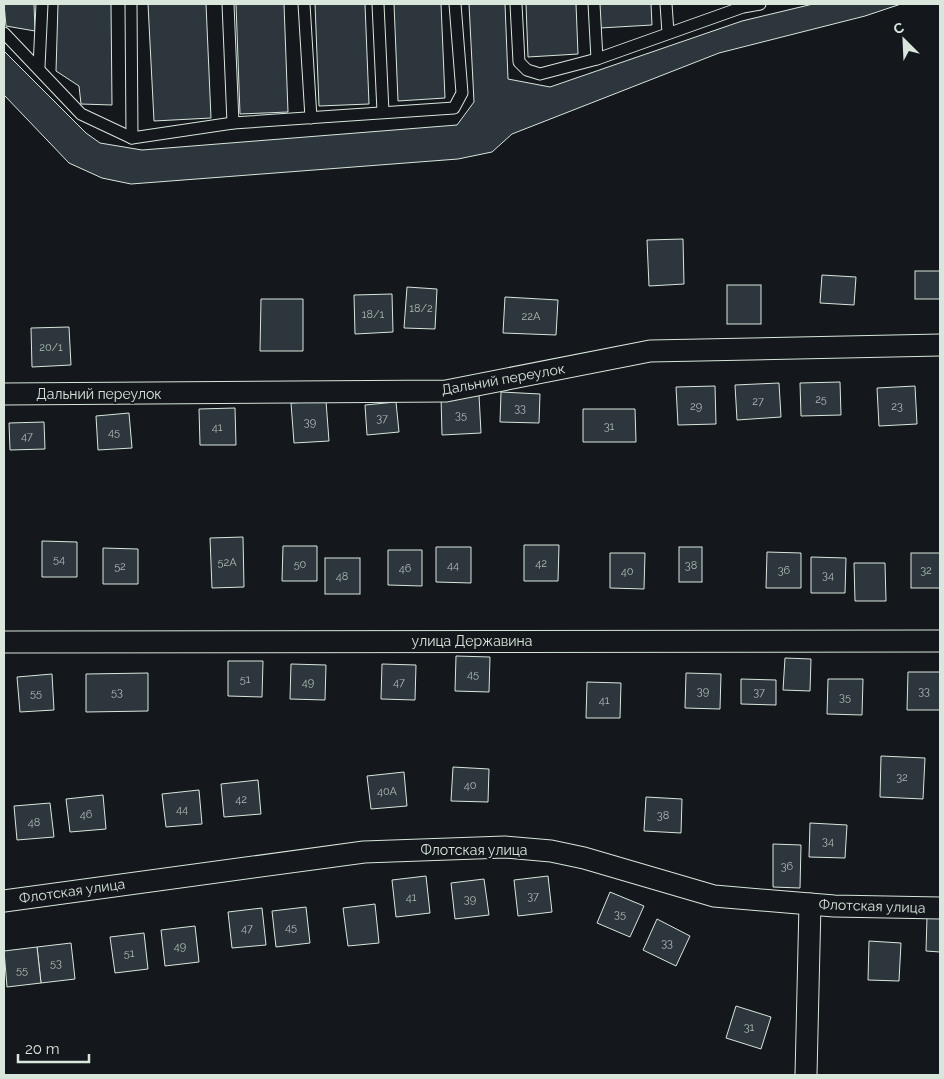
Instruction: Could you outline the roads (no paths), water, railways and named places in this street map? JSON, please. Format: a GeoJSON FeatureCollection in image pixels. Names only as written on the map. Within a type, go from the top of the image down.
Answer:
{"type":"FeatureCollection","features":[{"type":"Feature","properties":{"kind":"street","name":"Дальний переулок"},"geometry":{"type":"LineString","coordinates":[[4,394],[446,391],[650,351],[940,345]]}},
{"type":"Feature","properties":{"kind":"street","name":"улица Державина"},"geometry":{"type":"LineString","coordinates":[[4,642],[940,641]]}},
{"type":"Feature","properties":{"kind":"street","name":"Флотская улица"},"geometry":{"type":"LineString","coordinates":[[4,900],[364,852],[505,847],[551,851],[584,858],[714,896],[810,904],[940,908]]}},
{"type":"Feature","properties":{"kind":"street"},"geometry":{"type":"LineString","coordinates":[[806,1075],[810,904]]}},
{"type":"Feature","properties":{"kind":"lane"},"geometry":{"type":"LineString","coordinates":[[39,67],[42,4]]}},
{"type":"Feature","properties":{"kind":"lane"},"geometry":{"type":"LineString","coordinates":[[131,4],[132,138]]}},
{"type":"Feature","properties":{"kind":"lane"},"geometry":{"type":"LineString","coordinates":[[228,4],[233,123]]}},
{"type":"Feature","properties":{"kind":"lane"},"geometry":{"type":"LineString","coordinates":[[304,4],[311,118]]}},
{"type":"Feature","properties":{"kind":"lane"},"geometry":{"type":"LineString","coordinates":[[378,4],[383,112]]}},
{"type":"Feature","properties":{"kind":"lane"},"geometry":{"type":"LineString","coordinates":[[4,33],[39,67],[82,114],[132,138],[233,123],[454,108],[462,93],[455,4]]}},
{"type":"Feature","properties":{"kind":"lane"},"geometry":{"type":"LineString","coordinates":[[516,4],[519,62],[527,70],[540,74],[597,59],[743,6],[760,4]]}},
{"type":"Feature","properties":{"kind":"lane"},"geometry":{"type":"LineString","coordinates":[[594,4],[597,59]]}},
{"type":"Feature","properties":{"kind":"lane"},"geometry":{"type":"LineString","coordinates":[[666,4],[668,33]]}}]}
